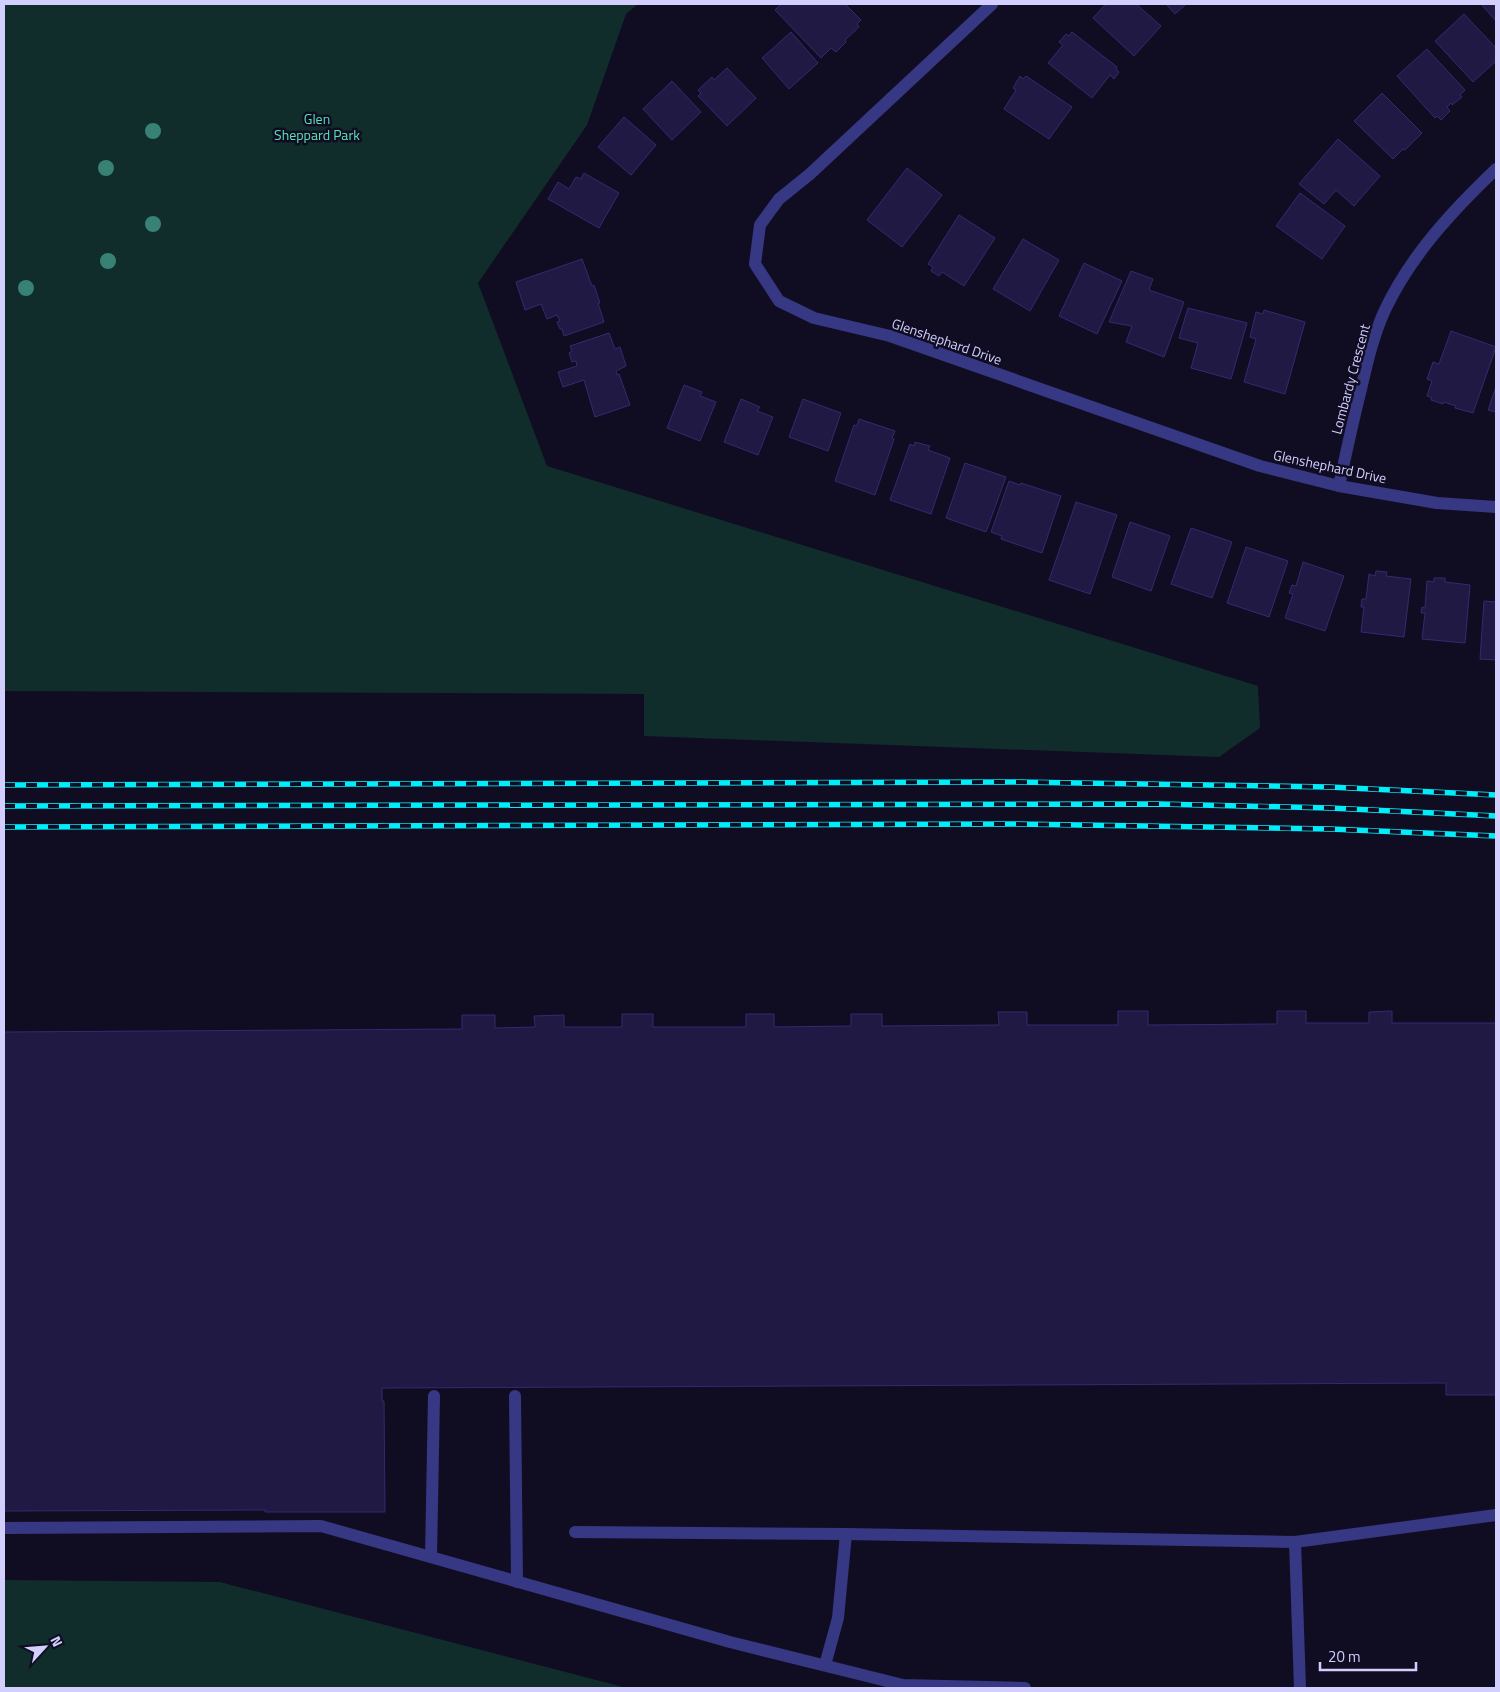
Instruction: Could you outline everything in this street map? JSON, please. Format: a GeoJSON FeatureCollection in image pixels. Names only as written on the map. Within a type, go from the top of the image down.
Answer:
{"type":"FeatureCollection","features":[{"type":"Feature","properties":{"kind":"street","name":"Glenshephard Drive"},"geometry":{"type":"LineString","coordinates":[[992,4],[810,174],[779,199],[760,225],[755,264],[780,301],[814,318],[890,336],[1260,466],[1339,486],[1437,503],[1496,507]]}},
{"type":"Feature","properties":{"kind":"street","name":"Lombardy Crescent"},"geometry":{"type":"LineString","coordinates":[[1339,486],[1370,351],[1384,312],[1430,238],[1461,203],[1496,169]]}},
{"type":"Feature","properties":{"kind":"street"},"geometry":{"type":"LineString","coordinates":[[431,1557],[434,1396]]}},
{"type":"Feature","properties":{"kind":"street"},"geometry":{"type":"LineString","coordinates":[[515,1396],[517,1582]]}},
{"type":"Feature","properties":{"kind":"street"},"geometry":{"type":"LineString","coordinates":[[575,1532],[846,1534],[1295,1542],[1496,1515]]}},
{"type":"Feature","properties":{"kind":"street"},"geometry":{"type":"LineString","coordinates":[[4,1528],[321,1526],[730,1642],[903,1685],[1025,1688]]}},
{"type":"Feature","properties":{"kind":"street"},"geometry":{"type":"LineString","coordinates":[[825,1665],[838,1618],[846,1534]]}},
{"type":"Feature","properties":{"kind":"street"},"geometry":{"type":"LineString","coordinates":[[1295,1542],[1300,1688]]}},
{"type":"Feature","properties":{"kind":"green space","name":"Glen Sheppard Park"},"geometry":{"type":"Polygon","coordinates":[[[4,4],[638,4],[626,14],[587,125],[478,283],[547,466],[1258,686],[1260,728],[1219,757],[644,736],[644,694],[4,691],[4,4]]]}},
{"type":"Feature","properties":{"kind":"green space"},"geometry":{"type":"Polygon","coordinates":[[[4,1580],[220,1582],[627,1688],[4,1688],[4,1580]]]}},
{"type":"Feature","properties":{"kind":"building"},"geometry":{"type":"Polygon","coordinates":[[[781,4],[845,4],[861,20],[857,24],[859,27],[845,40],[846,42],[836,52],[831,48],[821,58],[775,10],[781,4]]]}},
{"type":"Feature","properties":{"kind":"building"},"geometry":{"type":"Polygon","coordinates":[[[1106,4],[1136,4],[1161,26],[1134,56],[1093,18],[1106,4]]]}},
{"type":"Feature","properties":{"kind":"building"},"geometry":{"type":"Polygon","coordinates":[[[1166,4],[1186,4],[1175,14],[1166,4]]]}},
{"type":"Feature","properties":{"kind":"building"},"geometry":{"type":"Polygon","coordinates":[[[1481,4],[1496,4],[1496,21],[1481,4]]]}},
{"type":"Feature","properties":{"kind":"building"},"geometry":{"type":"Polygon","coordinates":[[[1464,14],[1496,48],[1496,61],[1473,82],[1435,41],[1464,14]]]}},
{"type":"Feature","properties":{"kind":"building"},"geometry":{"type":"Polygon","coordinates":[[[791,32],[818,63],[789,89],[762,58],[791,32]]]}},
{"type":"Feature","properties":{"kind":"building"},"geometry":{"type":"Polygon","coordinates":[[[1072,32],[1117,67],[1116,69],[1119,72],[1114,79],[1110,75],[1092,98],[1048,63],[1063,45],[1059,42],[1066,34],[1069,36],[1072,32]]]}},
{"type":"Feature","properties":{"kind":"building"},"geometry":{"type":"Polygon","coordinates":[[[1427,49],[1465,90],[1460,95],[1462,97],[1447,107],[1450,111],[1441,120],[1437,116],[1435,118],[1397,76],[1427,49]]]}},
{"type":"Feature","properties":{"kind":"building"},"geometry":{"type":"Polygon","coordinates":[[[727,68],[756,98],[727,126],[698,96],[701,93],[698,90],[712,77],[714,80],[727,68]]]}},
{"type":"Feature","properties":{"kind":"building"},"geometry":{"type":"Polygon","coordinates":[[[1020,76],[1023,79],[1026,76],[1072,107],[1049,139],[1004,109],[1016,90],[1013,88],[1020,76]]]}},
{"type":"Feature","properties":{"kind":"building"},"geometry":{"type":"Polygon","coordinates":[[[672,81],[701,112],[672,140],[643,109],[672,81]]]}},
{"type":"Feature","properties":{"kind":"building"},"geometry":{"type":"Polygon","coordinates":[[[1382,93],[1422,133],[1393,159],[1354,121],[1382,93]]]}},
{"type":"Feature","properties":{"kind":"building"},"geometry":{"type":"Polygon","coordinates":[[[624,117],[656,145],[631,175],[598,147],[624,117]]]}},
{"type":"Feature","properties":{"kind":"building"},"geometry":{"type":"Polygon","coordinates":[[[1338,139],[1380,176],[1354,206],[1336,190],[1324,204],[1299,184],[1338,139]]]}},
{"type":"Feature","properties":{"kind":"building"},"geometry":{"type":"Polygon","coordinates":[[[907,168],[942,195],[902,247],[867,220],[907,168]]]}},
{"type":"Feature","properties":{"kind":"building"},"geometry":{"type":"Polygon","coordinates":[[[584,173],[619,193],[599,228],[548,199],[558,182],[569,189],[576,177],[581,179],[584,173]]]}},
{"type":"Feature","properties":{"kind":"building"},"geometry":{"type":"Polygon","coordinates":[[[1300,193],[1345,226],[1322,259],[1276,226],[1300,193]]]}},
{"type":"Feature","properties":{"kind":"building"},"geometry":{"type":"Polygon","coordinates":[[[959,215],[995,238],[964,286],[942,272],[939,276],[931,271],[933,267],[928,264],[959,215]]]}},
{"type":"Feature","properties":{"kind":"building"},"geometry":{"type":"Polygon","coordinates":[[[1023,239],[1059,260],[1030,311],[993,289],[1023,239]]]}},
{"type":"Feature","properties":{"kind":"building"},"geometry":{"type":"Polygon","coordinates":[[[582,259],[592,286],[594,285],[604,322],[564,336],[557,322],[560,321],[557,315],[547,319],[541,304],[525,310],[516,282],[582,259]]]}},
{"type":"Feature","properties":{"kind":"building"},"geometry":{"type":"Polygon","coordinates":[[[1084,263],[1122,281],[1097,334],[1059,316],[1084,263]]]}},
{"type":"Feature","properties":{"kind":"building"},"geometry":{"type":"Polygon","coordinates":[[[1131,271],[1153,279],[1149,290],[1184,302],[1164,357],[1126,342],[1132,326],[1109,322],[1131,271]]]}},
{"type":"Feature","properties":{"kind":"building"},"geometry":{"type":"Polygon","coordinates":[[[1188,308],[1247,323],[1231,379],[1191,368],[1198,343],[1179,338],[1188,308]]]}},
{"type":"Feature","properties":{"kind":"building"},"geometry":{"type":"Polygon","coordinates":[[[1264,310],[1305,322],[1285,394],[1244,382],[1256,339],[1250,337],[1256,312],[1263,314],[1264,310]]]}},
{"type":"Feature","properties":{"kind":"building"},"geometry":{"type":"Polygon","coordinates":[[[1451,331],[1496,347],[1473,413],[1455,408],[1456,406],[1444,402],[1443,404],[1431,400],[1432,398],[1427,396],[1432,381],[1427,379],[1433,362],[1439,364],[1451,331]]]}},
{"type":"Feature","properties":{"kind":"building"},"geometry":{"type":"Polygon","coordinates":[[[609,333],[615,349],[620,347],[626,366],[616,371],[617,375],[619,374],[630,405],[595,417],[584,380],[563,387],[558,372],[577,366],[576,361],[572,362],[569,353],[572,351],[570,346],[609,333]]]}},
{"type":"Feature","properties":{"kind":"building"},"geometry":{"type":"Polygon","coordinates":[[[684,385],[702,392],[700,396],[716,402],[700,441],[667,428],[684,385]]]}},
{"type":"Feature","properties":{"kind":"building"},"geometry":{"type":"Polygon","coordinates":[[[1496,387],[1496,412],[1488,410],[1496,387]]]}},
{"type":"Feature","properties":{"kind":"building"},"geometry":{"type":"Polygon","coordinates":[[[741,399],[760,407],[757,411],[773,417],[758,455],[724,442],[741,399]]]}},
{"type":"Feature","properties":{"kind":"building"},"geometry":{"type":"Polygon","coordinates":[[[803,399],[841,413],[828,451],[789,437],[803,399]]]}},
{"type":"Feature","properties":{"kind":"building"},"geometry":{"type":"Polygon","coordinates":[[[859,419],[895,431],[875,495],[835,481],[854,425],[857,426],[859,419]]]}},
{"type":"Feature","properties":{"kind":"building"},"geometry":{"type":"Polygon","coordinates":[[[915,442],[930,446],[928,450],[950,458],[931,514],[890,500],[910,444],[914,446],[915,442]]]}},
{"type":"Feature","properties":{"kind":"building"},"geometry":{"type":"Polygon","coordinates":[[[965,463],[1006,477],[986,532],[946,518],[965,463]]]}},
{"type":"Feature","properties":{"kind":"building"},"geometry":{"type":"Polygon","coordinates":[[[1009,481],[1061,496],[1042,553],[1001,539],[1002,536],[991,532],[1009,481]]]}},
{"type":"Feature","properties":{"kind":"building"},"geometry":{"type":"Polygon","coordinates":[[[1076,502],[1117,515],[1090,594],[1049,580],[1076,502]]]}},
{"type":"Feature","properties":{"kind":"building"},"geometry":{"type":"Polygon","coordinates":[[[1130,522],[1170,536],[1151,591],[1112,577],[1130,522]]]}},
{"type":"Feature","properties":{"kind":"building"},"geometry":{"type":"Polygon","coordinates":[[[1191,528],[1232,542],[1212,598],[1171,584],[1191,528]]]}},
{"type":"Feature","properties":{"kind":"building"},"geometry":{"type":"Polygon","coordinates":[[[1246,547],[1288,561],[1269,617],[1227,603],[1246,547]]]}},
{"type":"Feature","properties":{"kind":"building"},"geometry":{"type":"Polygon","coordinates":[[[1303,562],[1344,576],[1325,631],[1285,618],[1293,594],[1289,593],[1292,585],[1296,586],[1303,562]]]}},
{"type":"Feature","properties":{"kind":"building"},"geometry":{"type":"Polygon","coordinates":[[[1376,571],[1387,572],[1386,576],[1411,579],[1404,637],[1361,632],[1364,607],[1361,607],[1362,599],[1366,599],[1369,574],[1375,576],[1376,571]]]}},
{"type":"Feature","properties":{"kind":"building"},"geometry":{"type":"Polygon","coordinates":[[[1434,578],[1445,578],[1445,582],[1470,585],[1465,643],[1422,639],[1425,613],[1421,613],[1422,607],[1425,608],[1427,581],[1434,582],[1434,578]]]}},
{"type":"Feature","properties":{"kind":"building"},"geometry":{"type":"Polygon","coordinates":[[[1484,601],[1496,602],[1496,660],[1480,659],[1484,601]]]}},
{"type":"Feature","properties":{"kind":"building"},"geometry":{"type":"Polygon","coordinates":[[[1118,1011],[1148,1011],[1148,1025],[1277,1024],[1277,1011],[1306,1011],[1306,1023],[1369,1023],[1369,1012],[1392,1011],[1392,1023],[1496,1023],[1496,1395],[1446,1395],[1446,1383],[382,1388],[382,1401],[384,1401],[385,1512],[265,1512],[265,1510],[4,1511],[4,1032],[462,1029],[462,1015],[495,1015],[495,1028],[535,1027],[534,1016],[564,1015],[564,1027],[622,1027],[622,1014],[653,1014],[653,1027],[746,1027],[746,1014],[774,1014],[774,1027],[851,1026],[851,1014],[882,1014],[882,1026],[999,1025],[998,1012],[1027,1012],[1027,1025],[1118,1025],[1118,1011]]]}},
{"type":"Feature","properties":{"kind":"railway"},"geometry":{"type":"LineString","coordinates":[[4,785],[1015,782],[1329,787],[1496,795]]}},
{"type":"Feature","properties":{"kind":"railway"},"geometry":{"type":"LineString","coordinates":[[4,806],[1159,804],[1330,808],[1496,816]]}},
{"type":"Feature","properties":{"kind":"railway"},"geometry":{"type":"LineString","coordinates":[[4,827],[1014,824],[1330,829],[1496,836]]}}]}
